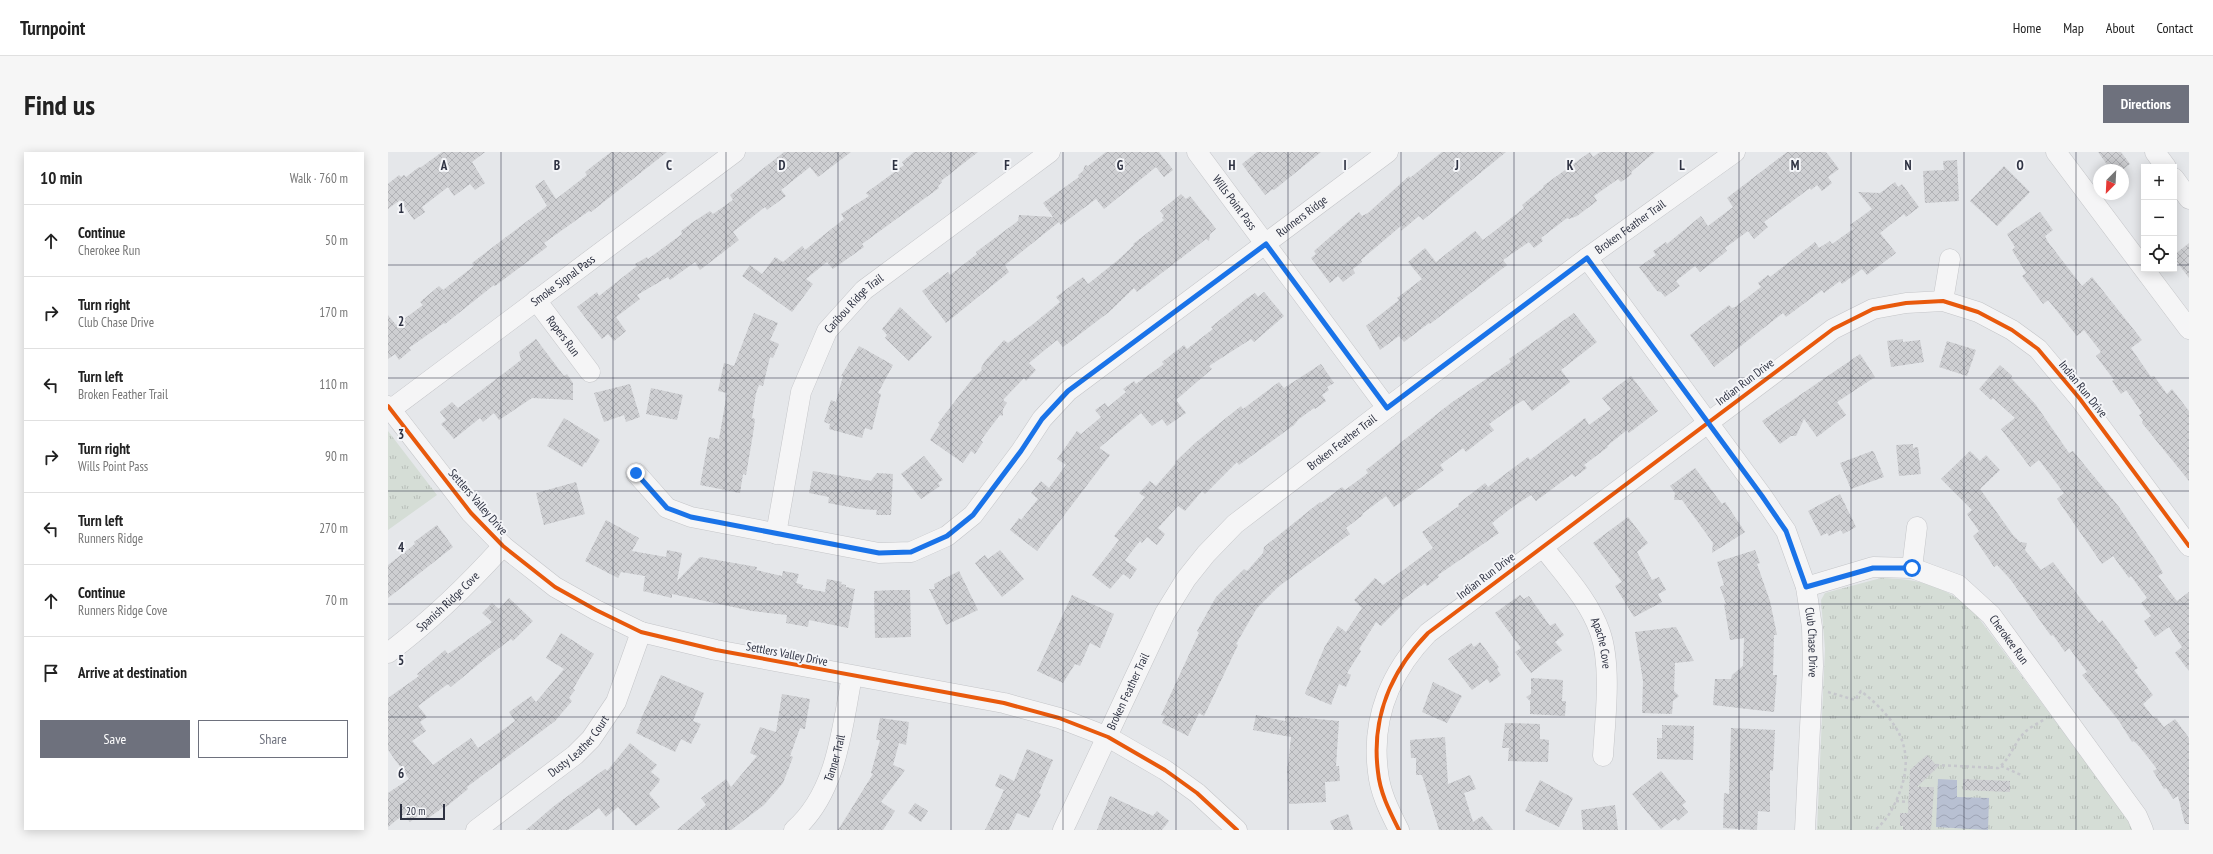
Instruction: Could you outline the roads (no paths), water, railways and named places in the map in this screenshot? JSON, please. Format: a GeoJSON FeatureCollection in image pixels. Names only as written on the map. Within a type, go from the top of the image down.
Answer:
{"type":"FeatureCollection","features":[{"type":"Feature","properties":{"kind":"street","name":"Smoke Signal Pass"},"geometry":{"type":"LineString","coordinates":[[389,408],[735,152]]}},
{"type":"Feature","properties":{"kind":"street","name":"Caribou Ridge Trail"},"geometry":{"type":"LineString","coordinates":[[776,534],[801,392],[827,331],[864,290],[1050,152]]}},
{"type":"Feature","properties":{"kind":"street","name":"Wills Point Pass"},"geometry":{"type":"LineString","coordinates":[[1197,152],[1387,408]]}},
{"type":"Feature","properties":{"kind":"street","name":"Runners Ridge"},"geometry":{"type":"LineString","coordinates":[[636,473],[667,508],[691,517],[879,553],[911,552],[947,536],[973,515],[1021,451],[1042,419],[1068,391],[1388,152]]}},
{"type":"Feature","properties":{"kind":"street","name":"Broken Feather Trail"},"geometry":{"type":"LineString","coordinates":[[1064,830],[1165,613],[1186,579],[1206,554],[1235,524],[1587,258],[1735,152]]}},
{"type":"Feature","properties":{"kind":"street"},"geometry":{"type":"LineString","coordinates":[[2056,152],[2189,329]]}},
{"type":"Feature","properties":{"kind":"street"},"geometry":{"type":"LineString","coordinates":[[2155,152],[2164,164]]}},
{"type":"Feature","properties":{"kind":"street"},"geometry":{"type":"LineString","coordinates":[[2177,182],[2189,199]]}},
{"type":"Feature","properties":{"kind":"street","name":"Club Chase Drive"},"geometry":{"type":"LineString","coordinates":[[1587,258],[1652,345],[1786,531],[1806,587],[1812,627],[1814,666],[1805,830]]}},
{"type":"Feature","properties":{"kind":"street"},"geometry":{"type":"LineString","coordinates":[[1943,301],[1950,259]]}},
{"type":"Feature","properties":{"kind":"street","name":"Ropers Run"},"geometry":{"type":"LineString","coordinates":[[536,300],[590,372]]}},
{"type":"Feature","properties":{"kind":"street","name":"Indian Run Drive"},"geometry":{"type":"LineString","coordinates":[[1398,830],[1385,801],[1378,773],[1377,738],[1382,711],[1399,667],[1428,633],[1833,329],[1873,309],[1906,303],[1943,301],[1978,312],[2012,330],[2038,349],[2080,399],[2189,546]]}},
{"type":"Feature","properties":{"kind":"street","name":"Settlers Valley Drive"},"geometry":{"type":"LineString","coordinates":[[389,408],[471,513],[503,546],[555,587],[596,610],[642,632],[716,650],[1004,703],[1059,718],[1108,737],[1165,770],[1197,793],[1237,830]]}},
{"type":"Feature","properties":{"kind":"street"},"geometry":{"type":"LineString","coordinates":[[1912,568],[1917,527]]}},
{"type":"Feature","properties":{"kind":"street","name":"Spanish Ridge Cove"},"geometry":{"type":"LineString","coordinates":[[388,653],[427,624],[465,588],[503,546]]}},
{"type":"Feature","properties":{"kind":"street","name":"Apache Cove"},"geometry":{"type":"LineString","coordinates":[[1543,547],[1585,601],[1600,632],[1606,659],[1603,756]]}},
{"type":"Feature","properties":{"kind":"street","name":"Cherokee Run"},"geometry":{"type":"LineString","coordinates":[[1806,587],[1873,568],[1912,568],[1958,585],[1991,615],[2137,816],[2143,830]]}},
{"type":"Feature","properties":{"kind":"street","name":"Dusty Leather Court"},"geometry":{"type":"LineString","coordinates":[[476,830],[575,755],[591,739],[616,702],[642,632]]}},
{"type":"Feature","properties":{"kind":"street","name":"Tanner Trail"},"geometry":{"type":"LineString","coordinates":[[794,830],[814,805],[828,782],[836,755],[852,676]]}},
{"type":"Feature","properties":{"kind":"water"},"geometry":{"type":"Polygon","coordinates":[[[1938,779],[1957,780],[1957,797],[1989,798],[1988,830],[1936,827],[1938,779]]]}}]}
